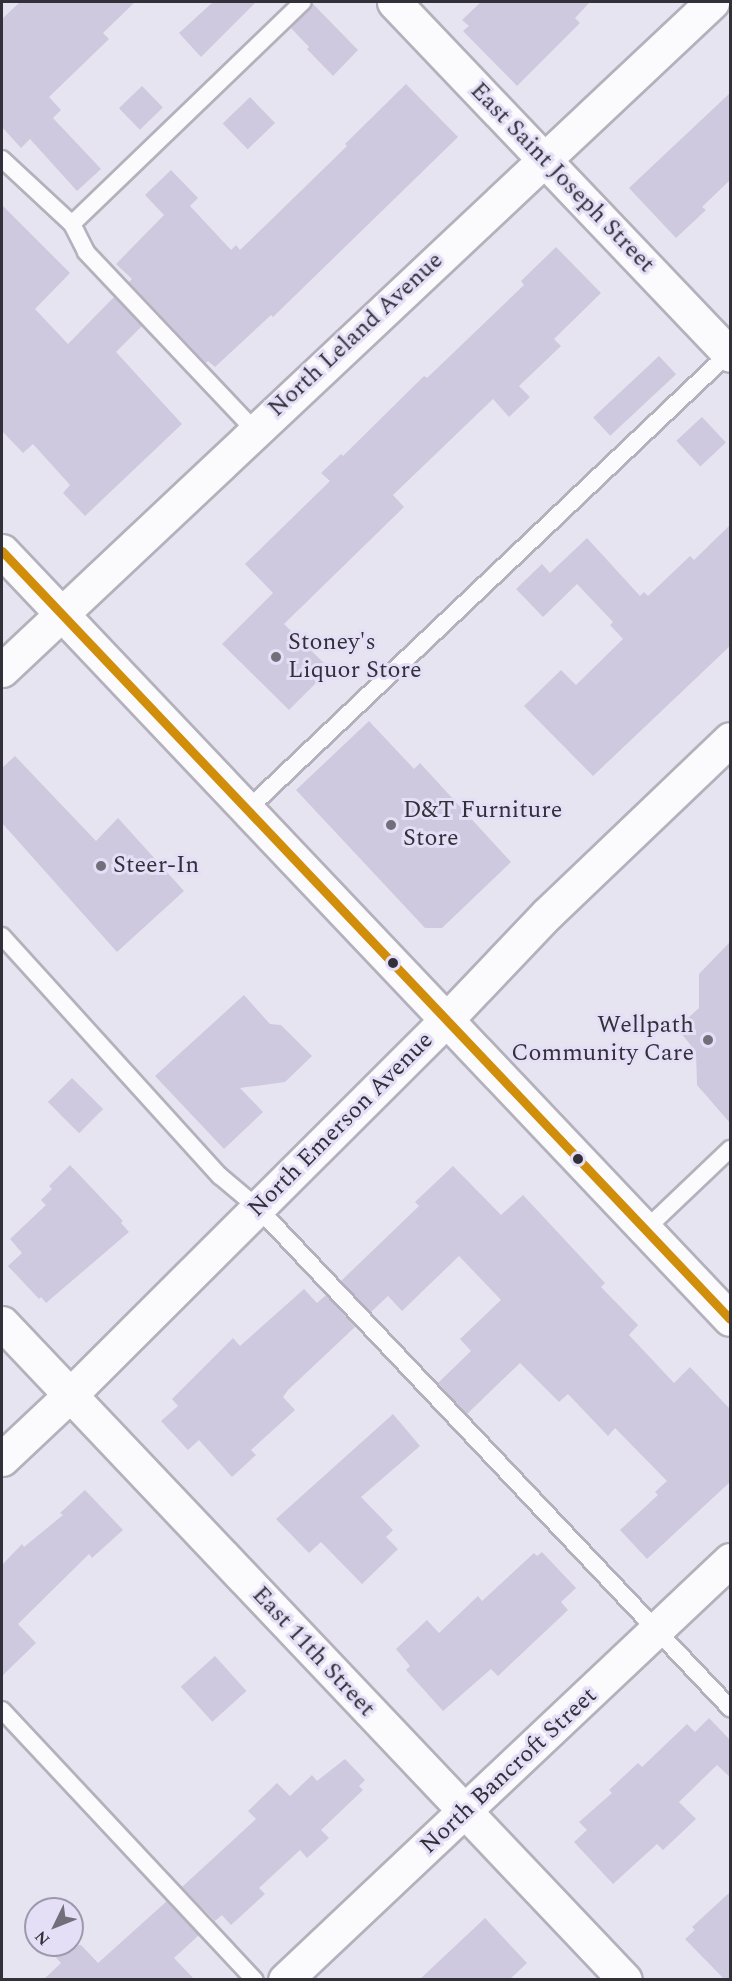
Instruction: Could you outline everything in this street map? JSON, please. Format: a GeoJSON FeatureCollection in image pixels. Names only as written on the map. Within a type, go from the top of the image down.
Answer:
{"type":"FeatureCollection","features":[{"type":"Feature","properties":{"kind":"street","name":"East Saint Joseph Street"},"geometry":{"type":"LineString","coordinates":[[394,2],[730,354]]}},
{"type":"Feature","properties":{"kind":"street","name":"North Leland Avenue"},"geometry":{"type":"LineString","coordinates":[[2,670],[712,2]]}},
{"type":"Feature","properties":{"kind":"street"},"geometry":{"type":"LineString","coordinates":[[2,551],[730,1319]]}},
{"type":"Feature","properties":{"kind":"street","name":"North Emerson Avenue"},"geometry":{"type":"LineString","coordinates":[[2,1460],[447,1019],[547,914],[730,739]]}},
{"type":"Feature","properties":{"kind":"street","name":"East 11th Street"},"geometry":{"type":"LineString","coordinates":[[2,1323],[625,1980]]}},
{"type":"Feature","properties":{"kind":"street","name":"North Bancroft Street"},"geometry":{"type":"LineString","coordinates":[[285,1980],[658,1631],[730,1560]]}},
{"type":"Feature","properties":{"kind":"lane"},"geometry":{"type":"LineString","coordinates":[[72,224],[303,2]]}},
{"type":"Feature","properties":{"kind":"lane"},"geometry":{"type":"LineString","coordinates":[[2,159],[72,224],[86,252],[255,431]]}},
{"type":"Feature","properties":{"kind":"lane"},"geometry":{"type":"LineString","coordinates":[[248,809],[730,354]]}},
{"type":"Feature","properties":{"kind":"lane"},"geometry":{"type":"LineString","coordinates":[[2,936],[220,1176],[258,1208],[730,1708]]}},
{"type":"Feature","properties":{"kind":"lane"},"geometry":{"type":"LineString","coordinates":[[646,1229],[730,1149]]}},
{"type":"Feature","properties":{"kind":"lane"},"geometry":{"type":"LineString","coordinates":[[2,1710],[255,1980]]}},
{"type":"Feature","properties":{"kind":"building"},"geometry":{"type":"Polygon","coordinates":[[[20,2],[135,2],[103,33],[109,39],[49,97],[61,110],[53,118],[101,169],[77,191],[30,139],[21,148],[2,127],[2,19],[20,2]]]}},
{"type":"Feature","properties":{"kind":"building"},"geometry":{"type":"Polygon","coordinates":[[[213,2],[256,2],[201,57],[179,33],[213,2]]]}},
{"type":"Feature","properties":{"kind":"building"},"geometry":{"type":"Polygon","coordinates":[[[481,2],[590,2],[575,18],[580,23],[517,86],[463,31],[469,26],[462,20],[481,2]]]}},
{"type":"Feature","properties":{"kind":"building"},"geometry":{"type":"Polygon","coordinates":[[[313,4],[358,50],[333,76],[291,28],[313,4]]]}},
{"type":"Feature","properties":{"kind":"building"},"geometry":{"type":"Polygon","coordinates":[[[406,84],[458,137],[273,317],[271,315],[215,367],[208,361],[206,363],[129,282],[132,279],[116,264],[164,215],[145,195],[171,170],[198,198],[190,206],[231,250],[236,245],[240,250],[347,146],[345,144],[406,84]]]}},
{"type":"Feature","properties":{"kind":"building"},"geometry":{"type":"Polygon","coordinates":[[[142,86],[163,108],[140,130],[119,108],[142,86]]]}},
{"type":"Feature","properties":{"kind":"building"},"geometry":{"type":"Polygon","coordinates":[[[730,93],[730,180],[702,207],[706,210],[676,238],[629,188],[730,93]]]}},
{"type":"Feature","properties":{"kind":"building"},"geometry":{"type":"Polygon","coordinates":[[[250,97],[275,123],[248,149],[223,123],[250,97]]]}},
{"type":"Feature","properties":{"kind":"building"},"geometry":{"type":"Polygon","coordinates":[[[2,205],[70,273],[35,309],[68,344],[114,297],[142,326],[116,352],[182,424],[85,516],[63,493],[70,485],[33,444],[23,453],[2,431],[2,205]]]}},
{"type":"Feature","properties":{"kind":"building"},"geometry":{"type":"Polygon","coordinates":[[[556,247],[601,293],[554,339],[561,346],[519,386],[530,397],[509,417],[493,399],[393,495],[404,507],[284,624],[330,669],[289,710],[222,644],[273,593],[245,564],[330,481],[321,473],[341,454],[343,456],[424,376],[427,378],[524,285],[521,281],[556,247]]]}},
{"type":"Feature","properties":{"kind":"building"},"geometry":{"type":"Polygon","coordinates":[[[659,356],[676,374],[610,436],[593,417],[659,356]]]}},
{"type":"Feature","properties":{"kind":"building"},"geometry":{"type":"Polygon","coordinates":[[[702,417],[726,443],[700,466],[676,441],[702,417]]]}},
{"type":"Feature","properties":{"kind":"building"},"geometry":{"type":"Polygon","coordinates":[[[730,525],[730,646],[593,776],[524,706],[561,670],[576,685],[623,639],[610,625],[613,622],[577,584],[543,617],[516,589],[542,564],[550,573],[587,538],[640,596],[644,592],[648,596],[690,556],[694,560],[730,525]]]}},
{"type":"Feature","properties":{"kind":"building","name":"D&T Furniture Store"},"geometry":{"type":"Polygon","coordinates":[[[369,721],[414,769],[420,763],[511,862],[442,928],[425,928],[296,790],[369,721]]]}},
{"type":"Feature","properties":{"kind":"building","name":"Steer-In"},"geometry":{"type":"Polygon","coordinates":[[[15,756],[96,841],[118,818],[184,891],[117,952],[2,823],[2,768],[15,756]]]}},
{"type":"Feature","properties":{"kind":"building","name":"Wellpath Community Care"},"geometry":{"type":"Polygon","coordinates":[[[730,942],[730,1123],[697,1085],[696,1052],[677,1028],[699,1008],[699,974],[730,942]]]}},
{"type":"Feature","properties":{"kind":"building"},"geometry":{"type":"Polygon","coordinates":[[[244,995],[270,1024],[281,1025],[312,1056],[285,1082],[240,1088],[263,1112],[224,1149],[155,1076],[244,995]]]}},
{"type":"Feature","properties":{"kind":"building"},"geometry":{"type":"Polygon","coordinates":[[[72,1078],[103,1109],[79,1133],[48,1102],[72,1078]]]}},
{"type":"Feature","properties":{"kind":"building"},"geometry":{"type":"Polygon","coordinates":[[[70,1165],[123,1221],[121,1223],[129,1232],[46,1303],[41,1297],[39,1299],[8,1266],[22,1253],[10,1239],[46,1205],[41,1200],[52,1189],[49,1186],[70,1165]]]}},
{"type":"Feature","properties":{"kind":"building"},"geometry":{"type":"Polygon","coordinates":[[[453,1166],[501,1215],[523,1195],[605,1283],[601,1287],[638,1325],[629,1335],[674,1383],[690,1367],[730,1409],[730,1482],[647,1559],[620,1530],[658,1495],[655,1492],[667,1481],[615,1428],[608,1436],[568,1394],[559,1402],[520,1363],[467,1414],[438,1383],[471,1351],[460,1339],[501,1300],[459,1256],[402,1311],[388,1296],[371,1312],[341,1281],[419,1206],[415,1202],[453,1166]]]}},
{"type":"Feature","properties":{"kind":"building"},"geometry":{"type":"Polygon","coordinates":[[[304,1289],[317,1303],[326,1295],[355,1327],[288,1390],[283,1397],[295,1410],[251,1450],[256,1455],[232,1477],[199,1440],[188,1450],[161,1421],[178,1406],[172,1399],[233,1338],[240,1346],[304,1289]]]}},
{"type":"Feature","properties":{"kind":"building"},"geometry":{"type":"Polygon","coordinates":[[[393,1414],[420,1446],[361,1497],[393,1530],[386,1537],[398,1549],[362,1584],[321,1542],[309,1553],[276,1519],[393,1414]]]}},
{"type":"Feature","properties":{"kind":"building"},"geometry":{"type":"Polygon","coordinates":[[[85,1490],[123,1530],[92,1558],[89,1554],[18,1624],[36,1643],[2,1676],[2,1565],[22,1544],[24,1547],[63,1515],[60,1513],[85,1490]]]}},
{"type":"Feature","properties":{"kind":"building"},"geometry":{"type":"Polygon","coordinates":[[[542,1552],[576,1588],[561,1602],[568,1610],[498,1676],[491,1669],[443,1711],[406,1670],[410,1666],[396,1649],[427,1620],[439,1633],[478,1596],[482,1601],[534,1553],[537,1556],[542,1552]]]}},
{"type":"Feature","properties":{"kind":"building"},"geometry":{"type":"Polygon","coordinates":[[[215,1656],[246,1691],[212,1722],[181,1687],[215,1656]]]}},
{"type":"Feature","properties":{"kind":"building"},"geometry":{"type":"Polygon","coordinates":[[[709,1718],[730,1740],[730,1777],[717,1765],[679,1802],[696,1819],[663,1850],[657,1844],[613,1884],[574,1842],[587,1830],[579,1822],[612,1793],[609,1790],[638,1763],[642,1767],[687,1724],[695,1732],[709,1718]]]}},
{"type":"Feature","properties":{"kind":"building"},"geometry":{"type":"Polygon","coordinates":[[[345,1759],[365,1780],[359,1786],[363,1790],[321,1830],[329,1838],[307,1858],[300,1850],[259,1888],[265,1894],[231,1925],[222,1915],[215,1921],[182,1887],[256,1819],[248,1811],[277,1783],[290,1796],[312,1775],[317,1781],[345,1759]]]}},
{"type":"Feature","properties":{"kind":"building"},"geometry":{"type":"Polygon","coordinates":[[[730,1892],[730,1980],[725,1980],[685,1939],[695,1930],[692,1927],[730,1892]]]}},
{"type":"Feature","properties":{"kind":"building"},"geometry":{"type":"Polygon","coordinates":[[[167,1901],[199,1935],[174,1958],[195,1980],[43,1980],[61,1963],[55,1957],[84,1957],[84,1948],[98,1963],[167,1901]]]}},
{"type":"Feature","properties":{"kind":"building"},"geometry":{"type":"Polygon","coordinates":[[[485,1918],[527,1963],[509,1980],[419,1980],[485,1918]]]}},
{"type":"Feature","properties":{"kind":"transit line"},"geometry":{"type":"LineString","coordinates":[[2,551],[730,1319]]}},
{"type":"Feature","properties":{"kind":"place","name":"Stoney's Liquor Store"},"geometry":{"type":"Point","coordinates":[276,657]}},
{"type":"Feature","properties":{"kind":"place","name":"D&T Furniture Store"},"geometry":{"type":"Point","coordinates":[391,825]}},
{"type":"Feature","properties":{"kind":"place","name":"Steer-In"},"geometry":{"type":"Point","coordinates":[101,866]}},
{"type":"Feature","properties":{"kind":"place","name":"Wellpath Community Care"},"geometry":{"type":"Point","coordinates":[708,1040]}}]}
